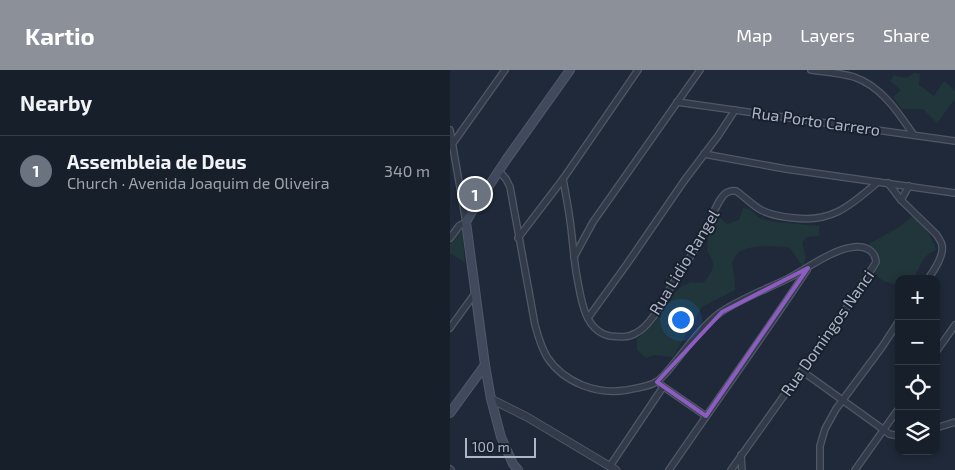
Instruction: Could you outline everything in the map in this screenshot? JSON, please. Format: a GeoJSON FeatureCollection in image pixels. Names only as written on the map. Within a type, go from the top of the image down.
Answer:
{"type":"FeatureCollection","features":[{"type":"Feature","properties":{"kind":"main road"},"geometry":{"type":"LineString","coordinates":[[518,470],[513,464],[501,437],[491,399],[466,222],[498,171],[570,70]]}},
{"type":"Feature","properties":{"kind":"main road"},"geometry":{"type":"LineString","coordinates":[[450,413],[485,365]]}},
{"type":"Feature","properties":{"kind":"street"},"geometry":{"type":"LineString","coordinates":[[451,146],[505,70]]}},
{"type":"Feature","properties":{"kind":"street"},"geometry":{"type":"LineString","coordinates":[[518,238],[563,179],[638,70]]}},
{"type":"Feature","properties":{"kind":"street"},"geometry":{"type":"LineString","coordinates":[[574,257],[593,222],[700,70]]}},
{"type":"Feature","properties":{"kind":"street"},"geometry":{"type":"LineString","coordinates":[[811,70],[852,77],[876,88],[912,134]]}},
{"type":"Feature","properties":{"kind":"street","name":"Rua Porto Carrero"},"geometry":{"type":"LineString","coordinates":[[677,102],[955,141]]}},
{"type":"Feature","properties":{"kind":"street"},"geometry":{"type":"LineString","coordinates":[[588,318],[735,110]]}},
{"type":"Feature","properties":{"kind":"street"},"geometry":{"type":"LineString","coordinates":[[450,130],[451,146],[466,222],[459,226],[450,238]]}},
{"type":"Feature","properties":{"kind":"street"},"geometry":{"type":"LineString","coordinates":[[704,154],[776,167],[955,193]]}},
{"type":"Feature","properties":{"kind":"street"},"geometry":{"type":"LineString","coordinates":[[498,171],[506,179],[510,187],[518,238],[539,341],[548,358],[557,369],[568,378],[583,386],[609,391],[637,388],[657,382],[706,416]]}},
{"type":"Feature","properties":{"kind":"street","name":"Rua Lidio Rangel"},"geometry":{"type":"LineString","coordinates":[[563,179],[582,302],[588,318],[601,333],[625,337],[638,332],[653,316],[700,242],[719,202],[725,194],[732,190],[736,191],[767,213],[806,220],[828,216],[841,210],[852,204],[878,182]]}},
{"type":"Feature","properties":{"kind":"street"},"geometry":{"type":"LineString","coordinates":[[888,183],[936,234],[942,246],[938,262],[930,275]]}},
{"type":"Feature","properties":{"kind":"street"},"geometry":{"type":"LineString","coordinates":[[902,200],[909,186]]}},
{"type":"Feature","properties":{"kind":"street","name":"Rua Domingos Nanci"},"geometry":{"type":"LineString","coordinates":[[657,382],[708,323],[722,312],[837,252],[852,247],[863,247],[872,252],[876,257],[876,262],[857,293],[731,470]]}},
{"type":"Feature","properties":{"kind":"street"},"geometry":{"type":"LineString","coordinates":[[669,470],[808,268]]}},
{"type":"Feature","properties":{"kind":"street"},"geometry":{"type":"LineString","coordinates":[[450,328],[476,292]]}},
{"type":"Feature","properties":{"kind":"street"},"geometry":{"type":"LineString","coordinates":[[940,346],[955,325]]}},
{"type":"Feature","properties":{"kind":"street"},"geometry":{"type":"LineString","coordinates":[[820,470],[820,446],[825,429],[836,410],[895,327]]}},
{"type":"Feature","properties":{"kind":"street"},"geometry":{"type":"LineString","coordinates":[[802,371],[889,434],[895,435]]}},
{"type":"Feature","properties":{"kind":"street"},"geometry":{"type":"LineString","coordinates":[[491,399],[527,417],[613,468],[662,387]]}},
{"type":"Feature","properties":{"kind":"street"},"geometry":{"type":"LineString","coordinates":[[855,470],[898,410]]}},
{"type":"Feature","properties":{"kind":"street"},"geometry":{"type":"LineString","coordinates":[[940,426],[954,421]]}},
{"type":"Feature","properties":{"kind":"street"},"geometry":{"type":"LineString","coordinates":[[741,456],[742,470]]}},
{"type":"Feature","properties":{"kind":"highlighted area"},"geometry":{"type":"Polygon","coordinates":[[[808,268],[706,416],[657,382],[722,312],[808,268]]]}},
{"type":"Feature","properties":{"kind":"green space"},"geometry":{"type":"Polygon","coordinates":[[[914,73],[920,74],[919,85],[934,96],[944,81],[955,91],[955,99],[937,123],[923,109],[902,109],[893,97],[901,90],[890,81],[894,75],[905,77],[914,73]]]}},
{"type":"Feature","properties":{"kind":"green space"},"geometry":{"type":"Polygon","coordinates":[[[743,208],[750,209],[759,218],[775,222],[819,226],[819,236],[807,237],[802,242],[806,257],[803,267],[790,248],[763,246],[743,250],[737,254],[732,263],[735,290],[702,307],[673,357],[654,355],[646,358],[637,350],[637,339],[653,325],[671,296],[681,287],[691,282],[703,283],[713,264],[707,251],[708,230],[719,217],[727,224],[739,220],[743,208]]]}},
{"type":"Feature","properties":{"kind":"green space"},"geometry":{"type":"Polygon","coordinates":[[[913,216],[930,236],[936,250],[923,259],[914,275],[895,275],[895,284],[877,276],[873,267],[873,256],[865,249],[869,244],[899,227],[913,216]]]}},
{"type":"Feature","properties":{"kind":"green space"},"geometry":{"type":"Polygon","coordinates":[[[462,226],[465,263],[450,253],[450,243],[462,226]]]}},
{"type":"Feature","properties":{"kind":"place","name":"Assembleia de Deus"},"geometry":{"type":"Point","coordinates":[475,194]}}]}
